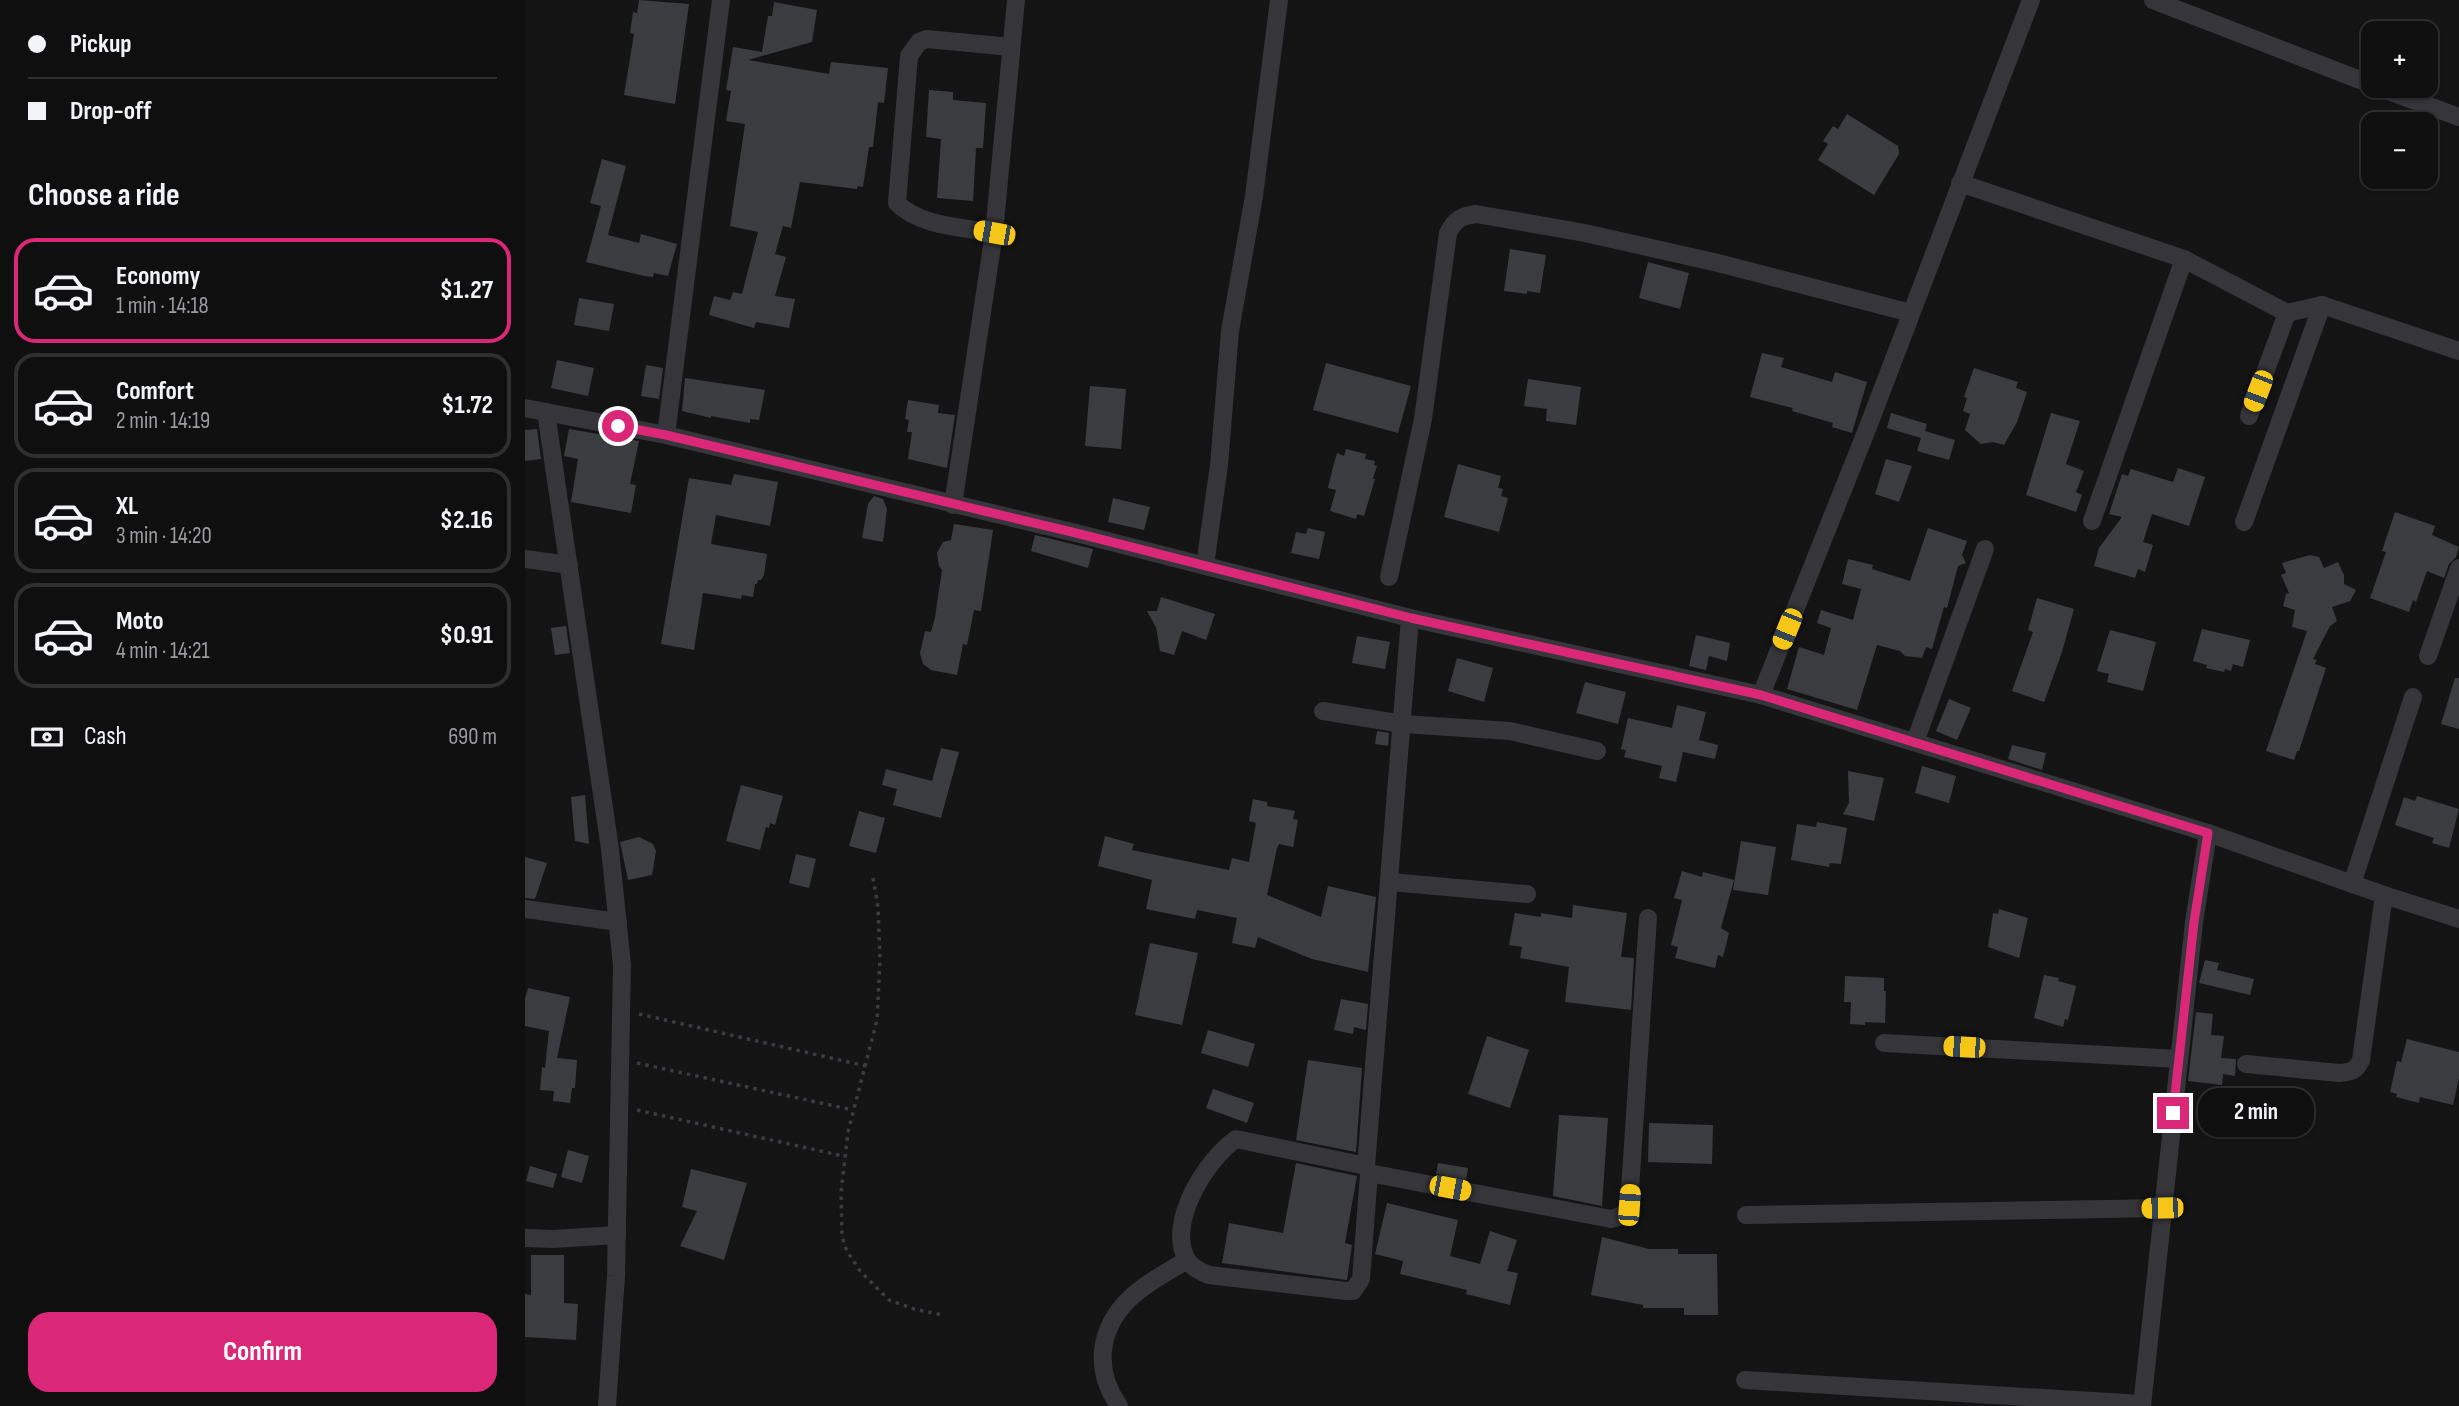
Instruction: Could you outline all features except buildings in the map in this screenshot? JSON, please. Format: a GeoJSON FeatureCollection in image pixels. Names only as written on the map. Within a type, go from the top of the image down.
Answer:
{"type":"FeatureCollection","features":[{"type":"Feature","properties":{"kind":"street"},"geometry":{"type":"LineString","coordinates":[[666,435],[721,0]]}},
{"type":"Feature","properties":{"kind":"street"},"geometry":{"type":"LineString","coordinates":[[953,505],[994,233],[1016,0]]}},
{"type":"Feature","properties":{"kind":"street"},"geometry":{"type":"LineString","coordinates":[[1205,565],[1219,465],[1230,331],[1254,195],[1279,0]]}},
{"type":"Feature","properties":{"kind":"street"},"geometry":{"type":"LineString","coordinates":[[1761,695],[2031,0]]}},
{"type":"Feature","properties":{"kind":"street"},"geometry":{"type":"LineString","coordinates":[[2153,0],[2361,80]]}},
{"type":"Feature","properties":{"kind":"street"},"geometry":{"type":"LineString","coordinates":[[994,233],[920,219],[897,203],[909,56],[919,42],[927,39],[1011,47]]}},
{"type":"Feature","properties":{"kind":"street"},"geometry":{"type":"LineString","coordinates":[[2409,98],[2459,117]]}},
{"type":"Feature","properties":{"kind":"street"},"geometry":{"type":"LineString","coordinates":[[1961,183],[2185,259],[2287,313],[2322,305],[2459,351]]}},
{"type":"Feature","properties":{"kind":"street"},"geometry":{"type":"LineString","coordinates":[[1389,577],[1423,419],[1448,233],[1454,222],[1463,216],[1476,214],[1585,233],[1718,263],[1911,313]]}},
{"type":"Feature","properties":{"kind":"street"},"geometry":{"type":"LineString","coordinates":[[2092,521],[2185,259]]}},
{"type":"Feature","properties":{"kind":"street"},"geometry":{"type":"LineString","coordinates":[[2244,522],[2322,305]]}},
{"type":"Feature","properties":{"kind":"street"},"geometry":{"type":"LineString","coordinates":[[2249,416],[2287,313]]}},
{"type":"Feature","properties":{"kind":"street"},"geometry":{"type":"LineString","coordinates":[[525,408],[666,435],[1205,565],[1411,618],[1761,695],[2208,833],[2459,919]]}},
{"type":"Feature","properties":{"kind":"street"},"geometry":{"type":"LineString","coordinates":[[546,412],[614,883],[622,965],[617,1235],[607,1406]]}},
{"type":"Feature","properties":{"kind":"street"},"geometry":{"type":"LineString","coordinates":[[1915,742],[1985,549]]}},
{"type":"Feature","properties":{"kind":"street"},"geometry":{"type":"LineString","coordinates":[[525,559],[569,565]]}},
{"type":"Feature","properties":{"kind":"street"},"geometry":{"type":"LineString","coordinates":[[2428,656],[2459,568]]}},
{"type":"Feature","properties":{"kind":"street"},"geometry":{"type":"LineString","coordinates":[[1411,618],[1367,1170],[1361,1279],[1353,1291],[1209,1275],[1196,1269],[1187,1260],[1182,1245],[1183,1220],[1191,1195],[1208,1167],[1227,1145],[1236,1139],[1367,1170],[1611,1219],[1626,1213],[1630,1191],[1648,918]]}},
{"type":"Feature","properties":{"kind":"street"},"geometry":{"type":"LineString","coordinates":[[2352,884],[2413,697]]}},
{"type":"Feature","properties":{"kind":"street"},"geometry":{"type":"LineString","coordinates":[[1323,711],[1403,724],[1510,731],[1597,751]]}},
{"type":"Feature","properties":{"kind":"street"},"geometry":{"type":"LineString","coordinates":[[1745,1380],[2142,1405],[2194,922],[2208,833]]}},
{"type":"Feature","properties":{"kind":"street"},"geometry":{"type":"LineString","coordinates":[[1389,882],[1527,894]]}},
{"type":"Feature","properties":{"kind":"street"},"geometry":{"type":"LineString","coordinates":[[2246,1064],[2339,1073],[2357,1068],[2361,1060],[2384,895]]}},
{"type":"Feature","properties":{"kind":"street"},"geometry":{"type":"LineString","coordinates":[[525,909],[618,922]]}},
{"type":"Feature","properties":{"kind":"street"},"geometry":{"type":"LineString","coordinates":[[1884,1043],[2179,1059]]}},
{"type":"Feature","properties":{"kind":"street"},"geometry":{"type":"LineString","coordinates":[[1745,1215],[2162,1208]]}},
{"type":"Feature","properties":{"kind":"street"},"geometry":{"type":"LineString","coordinates":[[525,1238],[617,1235]]}},
{"type":"Feature","properties":{"kind":"street"},"geometry":{"type":"LineString","coordinates":[[1119,1406],[1104,1377],[1102,1363],[1106,1334],[1113,1317],[1125,1301],[1142,1286],[1187,1260]]}},
{"type":"Feature","properties":{"kind":"path"},"geometry":{"type":"LineString","coordinates":[[873,878],[878,907],[880,981],[877,1020],[853,1110],[845,1156],[842,1237],[847,1251],[860,1271],[889,1300],[943,1315]]}},
{"type":"Feature","properties":{"kind":"path"},"geometry":{"type":"LineString","coordinates":[[635,1013],[866,1066]]}},
{"type":"Feature","properties":{"kind":"path"},"geometry":{"type":"LineString","coordinates":[[637,1063],[853,1110]]}},
{"type":"Feature","properties":{"kind":"path"},"geometry":{"type":"LineString","coordinates":[[637,1111],[845,1156]]}},
{"type":"Feature","properties":{"kind":"route"},"geometry":{"type":"LineString","coordinates":[[618,426],[666,435],[1076,533],[1411,618],[1761,695],[2208,833],[2194,922],[2173,1113]]}}]}
